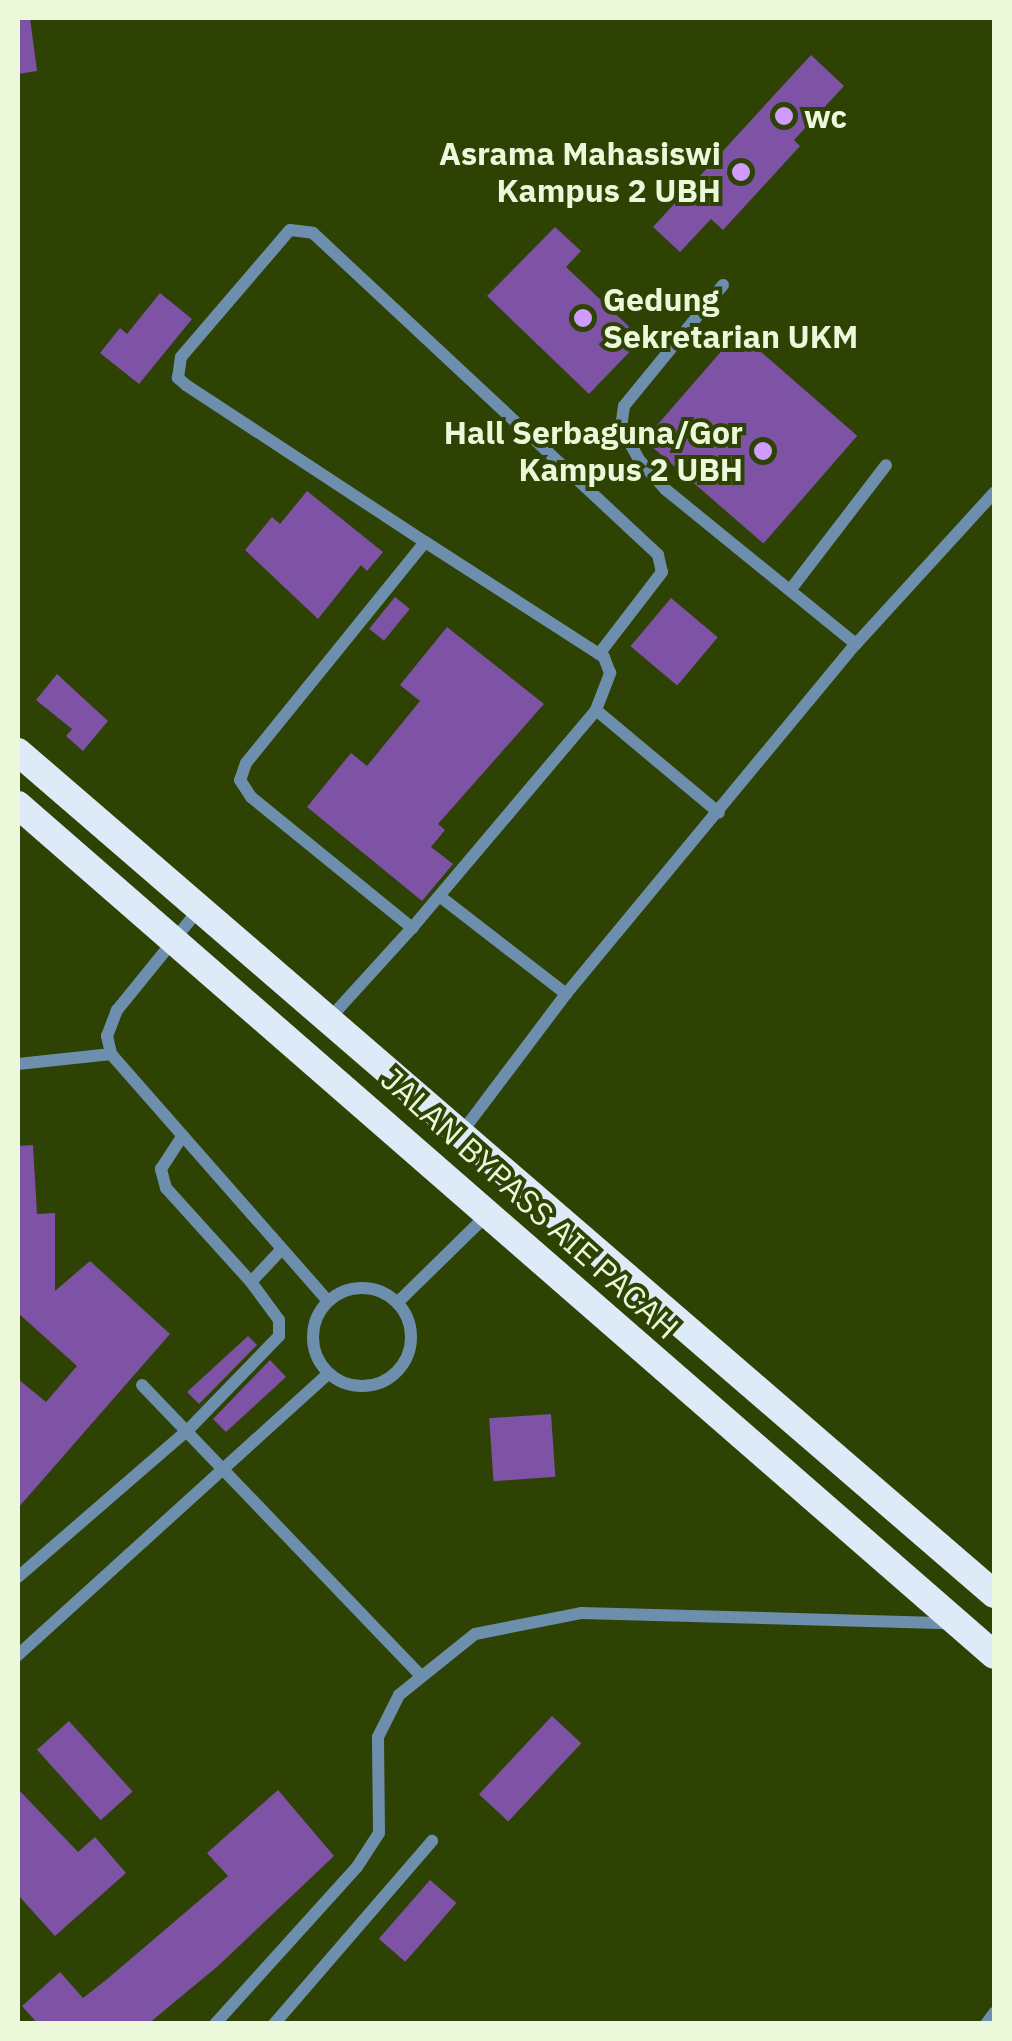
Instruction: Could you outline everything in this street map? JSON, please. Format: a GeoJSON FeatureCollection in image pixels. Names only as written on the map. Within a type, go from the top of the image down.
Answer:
{"type":"FeatureCollection","features":[{"type":"Feature","properties":{"kind":"highway"},"geometry":{"type":"LineString","coordinates":[[18,752],[202,906],[994,1594]]}},
{"type":"Feature","properties":{"kind":"highway","name":"JALAN BYPASS AIE PACAH"},"geometry":{"type":"LineString","coordinates":[[18,805],[176,936],[956,1623],[990,1641]]}},
{"type":"Feature","properties":{"kind":"lane"},"geometry":{"type":"LineString","coordinates":[[330,1018],[442,898],[596,710],[610,673],[599,654],[178,378],[181,357],[290,230],[312,233],[658,555],[662,572],[599,654]]}},
{"type":"Feature","properties":{"kind":"lane"},"geometry":{"type":"LineString","coordinates":[[724,285],[624,406],[622,427],[640,461],[665,489],[856,644]]}},
{"type":"Feature","properties":{"kind":"lane"},"geometry":{"type":"LineString","coordinates":[[791,590],[886,465]]}},
{"type":"Feature","properties":{"kind":"lane"},"geometry":{"type":"LineString","coordinates":[[462,1132],[566,994],[856,644],[994,493]]}},
{"type":"Feature","properties":{"kind":"lane"},"geometry":{"type":"LineString","coordinates":[[412,928],[251,797],[240,780],[246,763],[426,542]]}},
{"type":"Feature","properties":{"kind":"lane"},"geometry":{"type":"LineString","coordinates":[[596,710],[718,813]]}},
{"type":"Feature","properties":{"kind":"lane"},"geometry":{"type":"LineString","coordinates":[[442,898],[566,994]]}},
{"type":"Feature","properties":{"kind":"lane"},"geometry":{"type":"LineString","coordinates":[[202,906],[116,1010],[107,1036],[111,1054],[328,1301]]}},
{"type":"Feature","properties":{"kind":"lane"},"geometry":{"type":"LineString","coordinates":[[18,1064],[111,1054]]}},
{"type":"Feature","properties":{"kind":"lane"},"geometry":{"type":"LineString","coordinates":[[18,1577],[188,1430],[279,1336],[280,1320],[251,1282],[166,1188],[160,1169],[184,1135]]}},
{"type":"Feature","properties":{"kind":"lane"},"geometry":{"type":"LineString","coordinates":[[397,1303],[490,1213]]}},
{"type":"Feature","properties":{"kind":"lane"},"geometry":{"type":"LineString","coordinates":[[251,1282],[281,1250]]}},
{"type":"Feature","properties":{"kind":"lane"},"geometry":{"type":"LineString","coordinates":[[363,1288],[397,1303],[411,1338],[397,1372],[363,1386],[328,1374],[312,1338],[328,1301],[363,1288]]}},
{"type":"Feature","properties":{"kind":"lane"},"geometry":{"type":"LineString","coordinates":[[18,1655],[328,1374]]}},
{"type":"Feature","properties":{"kind":"lane"},"geometry":{"type":"LineString","coordinates":[[142,1386],[225,1466],[420,1675]]}},
{"type":"Feature","properties":{"kind":"lane"},"geometry":{"type":"LineString","coordinates":[[215,2024],[323,1909],[379,1833],[378,1736],[399,1695],[475,1634],[581,1613],[956,1623]]}},
{"type":"Feature","properties":{"kind":"lane"},"geometry":{"type":"LineString","coordinates":[[274,2024],[432,1841]]}},
{"type":"Feature","properties":{"kind":"lane"},"geometry":{"type":"LineString","coordinates":[[986,2024],[994,2013]]}},
{"type":"Feature","properties":{"kind":"building"},"geometry":{"type":"Polygon","coordinates":[[[18,18],[30,18],[37,71],[18,74],[18,18]]]}},
{"type":"Feature","properties":{"kind":"building"},"geometry":{"type":"Polygon","coordinates":[[[811,55],[844,86],[794,140],[800,146],[723,230],[711,219],[680,252],[653,227],[811,55]]]}},
{"type":"Feature","properties":{"kind":"building"},"geometry":{"type":"Polygon","coordinates":[[[555,227],[581,251],[566,267],[642,339],[589,394],[487,296],[555,227]]]}},
{"type":"Feature","properties":{"kind":"building"},"geometry":{"type":"Polygon","coordinates":[[[160,293],[192,319],[139,384],[100,353],[120,328],[127,334],[160,293]]]}},
{"type":"Feature","properties":{"kind":"building"},"geometry":{"type":"Polygon","coordinates":[[[738,332],[857,436],[763,544],[644,440],[738,332]]]}},
{"type":"Feature","properties":{"kind":"building"},"geometry":{"type":"Polygon","coordinates":[[[307,491],[383,552],[367,571],[361,565],[318,619],[245,550],[272,517],[280,524],[307,491]]]}},
{"type":"Feature","properties":{"kind":"building"},"geometry":{"type":"Polygon","coordinates":[[[395,597],[410,609],[384,641],[369,629],[395,597]]]}},
{"type":"Feature","properties":{"kind":"building"},"geometry":{"type":"Polygon","coordinates":[[[671,598],[718,637],[677,685],[631,646],[671,598]]]}},
{"type":"Feature","properties":{"kind":"building"},"geometry":{"type":"Polygon","coordinates":[[[447,627],[544,704],[438,824],[445,830],[431,847],[453,864],[422,901],[307,807],[351,753],[367,766],[420,701],[400,685],[447,627]]]}},
{"type":"Feature","properties":{"kind":"building"},"geometry":{"type":"Polygon","coordinates":[[[57,674],[108,721],[83,751],[66,736],[72,729],[36,700],[57,674]]]}},
{"type":"Feature","properties":{"kind":"building"},"geometry":{"type":"Polygon","coordinates":[[[33,1145],[37,1214],[55,1213],[55,1291],[90,1261],[170,1334],[18,1508],[18,1379],[46,1402],[77,1366],[18,1313],[18,1146],[33,1145]]]}},
{"type":"Feature","properties":{"kind":"building"},"geometry":{"type":"Polygon","coordinates":[[[248,1336],[257,1345],[199,1404],[187,1392],[248,1336]]]}},
{"type":"Feature","properties":{"kind":"building"},"geometry":{"type":"Polygon","coordinates":[[[270,1360],[286,1377],[226,1432],[213,1419],[270,1360]]]}},
{"type":"Feature","properties":{"kind":"building"},"geometry":{"type":"Polygon","coordinates":[[[551,1414],[555,1477],[494,1481],[489,1418],[551,1414]]]}},
{"type":"Feature","properties":{"kind":"building"},"geometry":{"type":"Polygon","coordinates":[[[552,1716],[581,1743],[508,1822],[479,1794],[552,1716]]]}},
{"type":"Feature","properties":{"kind":"building"},"geometry":{"type":"Polygon","coordinates":[[[69,1721],[133,1792],[101,1820],[37,1750],[69,1721]]]}},
{"type":"Feature","properties":{"kind":"building"},"geometry":{"type":"Polygon","coordinates":[[[18,1789],[78,1852],[95,1837],[126,1873],[55,1936],[18,1895],[18,1789]]]}},
{"type":"Feature","properties":{"kind":"building"},"geometry":{"type":"Polygon","coordinates":[[[278,1790],[334,1856],[218,1966],[148,2024],[38,2024],[22,2006],[60,1972],[83,1998],[228,1876],[207,1853],[278,1790]]]}},
{"type":"Feature","properties":{"kind":"building"},"geometry":{"type":"Polygon","coordinates":[[[430,1880],[456,1903],[405,1962],[379,1939],[430,1880]]]}},
{"type":"Feature","properties":{"kind":"place","name":"wc"},"geometry":{"type":"Point","coordinates":[784,116]}},
{"type":"Feature","properties":{"kind":"place","name":"Asrama Mahasiswi Kampus 2 UBH"},"geometry":{"type":"Point","coordinates":[741,172]}},
{"type":"Feature","properties":{"kind":"place","name":"Gedung Sekretarian UKM"},"geometry":{"type":"Point","coordinates":[583,318]}},
{"type":"Feature","properties":{"kind":"place","name":"Hall Serbaguna/Gor Kampus 2 UBH"},"geometry":{"type":"Point","coordinates":[763,451]}}]}
